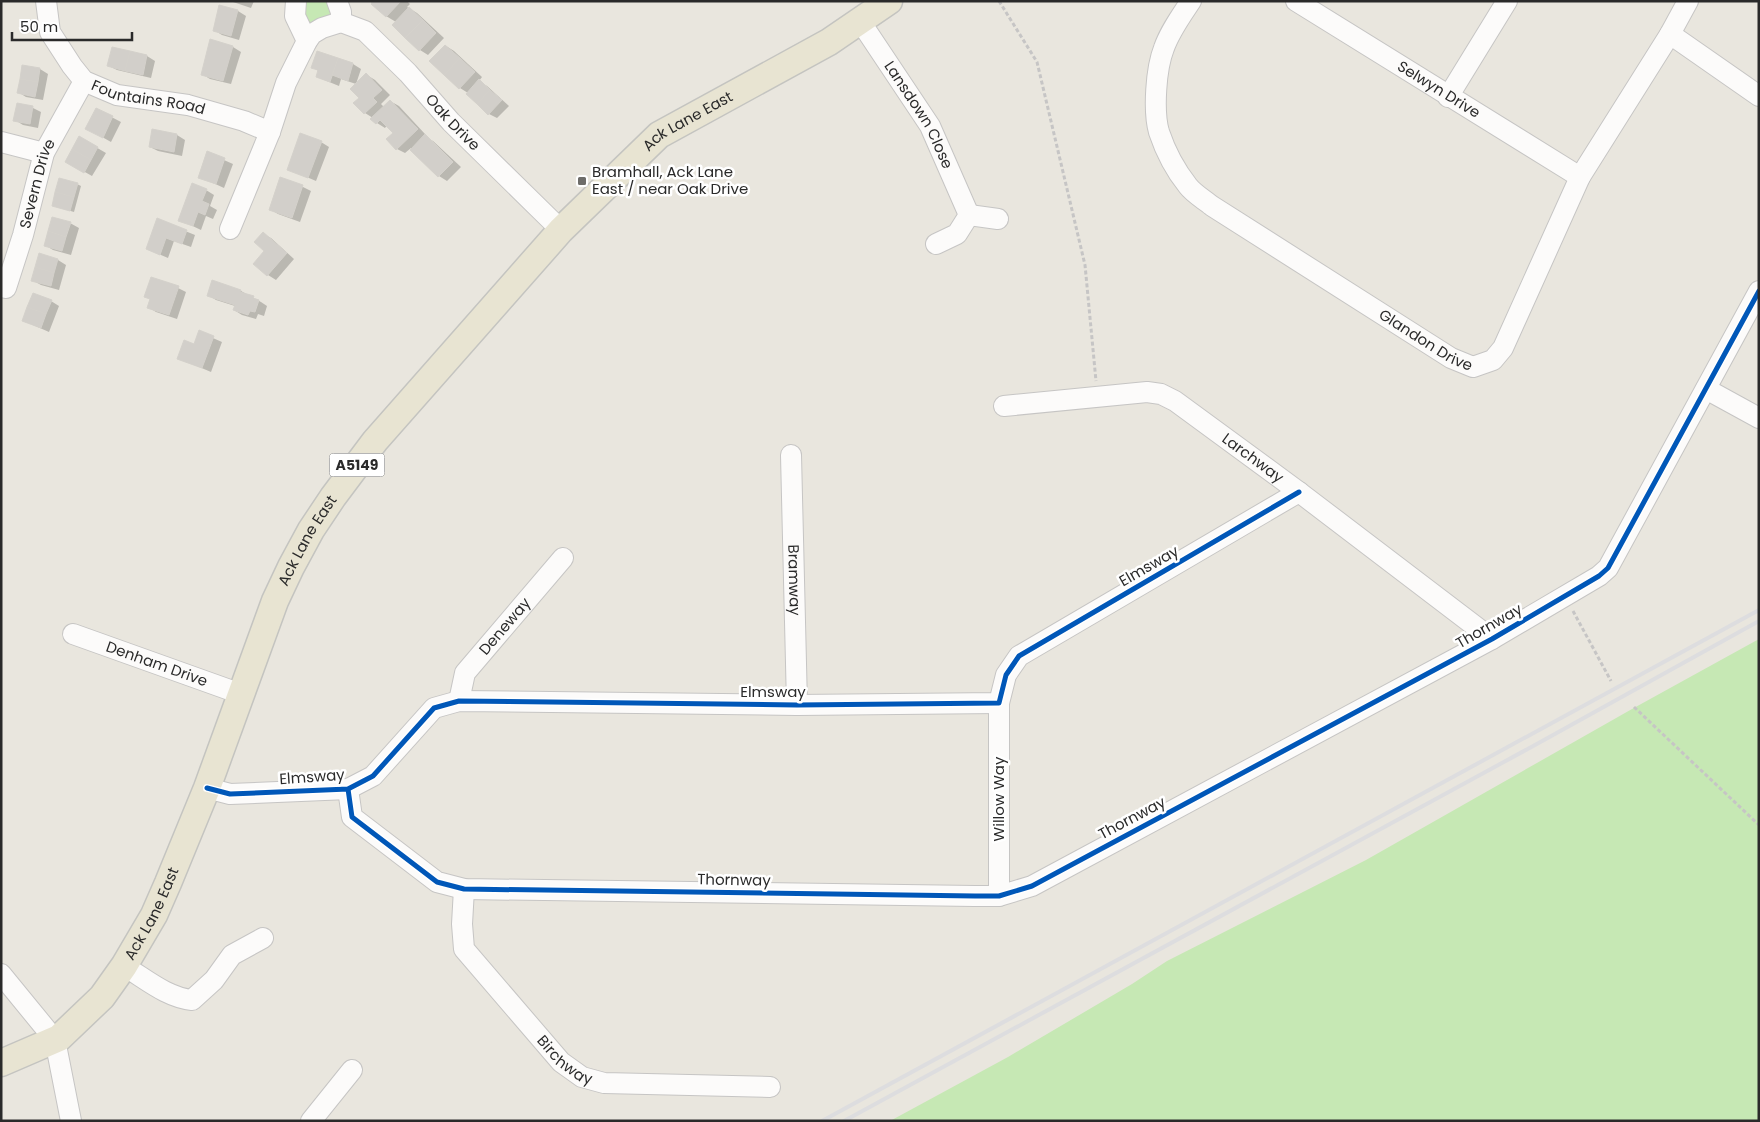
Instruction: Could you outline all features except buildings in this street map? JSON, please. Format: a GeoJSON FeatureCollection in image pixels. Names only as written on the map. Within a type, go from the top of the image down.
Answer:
{"type":"FeatureCollection","features":[{"type":"Feature","properties":{"kind":"main road","name":"Ack Lane East"},"geometry":{"type":"LineString","coordinates":[[1,1063],[55,1040],[102,997],[124,966],[157,907],[207,788],[275,600],[311,530],[375,441],[561,230],[659,135],[829,42],[889,1]]}},
{"type":"Feature","properties":{"kind":"street","name":"Fountains Road"},"geometry":{"type":"LineString","coordinates":[[46,1],[50,32],[84,81],[117,94],[188,105],[244,121],[270,132]]}},
{"type":"Feature","properties":{"kind":"street"},"geometry":{"type":"LineString","coordinates":[[296,1],[295,16],[307,41]]}},
{"type":"Feature","properties":{"kind":"street"},"geometry":{"type":"LineString","coordinates":[[230,229],[270,132],[286,84],[307,41],[312,34],[322,28],[341,22],[341,12],[336,1]]}},
{"type":"Feature","properties":{"kind":"street","name":"Glandon Drive"},"geometry":{"type":"LineString","coordinates":[[1191,1],[1178,19],[1163,48],[1158,71],[1156,102],[1159,131],[1171,158],[1189,187],[1212,206],[1452,358],[1473,367],[1493,360],[1503,348],[1580,177],[1670,34],[1688,1]]}},
{"type":"Feature","properties":{"kind":"street","name":"Selwyn Drive"},"geometry":{"type":"LineString","coordinates":[[1296,1],[1448,97],[1580,177]]}},
{"type":"Feature","properties":{"kind":"street"},"geometry":{"type":"LineString","coordinates":[[1448,97],[1507,1]]}},
{"type":"Feature","properties":{"kind":"street","name":"Lansdown Close"},"geometry":{"type":"LineString","coordinates":[[860,21],[930,126],[969,214]]}},
{"type":"Feature","properties":{"kind":"street","name":"Oak Drive"},"geometry":{"type":"LineString","coordinates":[[341,22],[364,31],[408,73],[452,122],[561,230]]}},
{"type":"Feature","properties":{"kind":"street"},"geometry":{"type":"LineString","coordinates":[[1670,34],[1759,96]]}},
{"type":"Feature","properties":{"kind":"street","name":"Severn Drive"},"geometry":{"type":"LineString","coordinates":[[1,288],[6,288],[23,234],[44,153],[84,81]]}},
{"type":"Feature","properties":{"kind":"street"},"geometry":{"type":"LineString","coordinates":[[1,142],[44,153]]}},
{"type":"Feature","properties":{"kind":"street"},"geometry":{"type":"LineString","coordinates":[[936,244],[956,234],[969,214],[998,219]]}},
{"type":"Feature","properties":{"kind":"street","name":"Thornway"},"geometry":{"type":"LineString","coordinates":[[348,789],[352,817],[437,882],[464,888],[999,896],[1032,886],[1492,640],[1599,576],[1608,568],[1759,292]]}},
{"type":"Feature","properties":{"kind":"street"},"geometry":{"type":"LineString","coordinates":[[1706,389],[1759,418]]}},
{"type":"Feature","properties":{"kind":"street","name":"Larchway"},"geometry":{"type":"LineString","coordinates":[[1004,406],[1147,392],[1161,394],[1175,401],[1299,492],[1492,640]]}},
{"type":"Feature","properties":{"kind":"street","name":"Bramway"},"geometry":{"type":"LineString","coordinates":[[791,455],[797,705]]}},
{"type":"Feature","properties":{"kind":"street","name":"Elmsway"},"geometry":{"type":"LineString","coordinates":[[207,788],[230,794],[348,789],[373,776],[434,708],[459,701],[797,705],[999,703],[1006,674],[1020,656],[1299,492]]}},
{"type":"Feature","properties":{"kind":"street","name":"Deneway"},"geometry":{"type":"LineString","coordinates":[[459,701],[465,673],[564,558]]}},
{"type":"Feature","properties":{"kind":"street","name":"Denham Drive"},"geometry":{"type":"LineString","coordinates":[[73,634],[241,694]]}},
{"type":"Feature","properties":{"kind":"street","name":"Willow Way"},"geometry":{"type":"LineString","coordinates":[[999,703],[999,896]]}},
{"type":"Feature","properties":{"kind":"street","name":"Birchway"},"geometry":{"type":"LineString","coordinates":[[464,888],[462,924],[464,949],[561,1062],[582,1077],[604,1082],[770,1087]]}},
{"type":"Feature","properties":{"kind":"street"},"geometry":{"type":"LineString","coordinates":[[124,966],[178,999],[192,1000],[214,980],[232,955],[263,938]]}},
{"type":"Feature","properties":{"kind":"street"},"geometry":{"type":"LineString","coordinates":[[1,974],[55,1040],[71,1121]]}},
{"type":"Feature","properties":{"kind":"street"},"geometry":{"type":"LineString","coordinates":[[311,1121],[352,1070]]}},
{"type":"Feature","properties":{"kind":"path"},"geometry":{"type":"LineString","coordinates":[[999,1],[1037,62],[1085,265],[1097,397]]}},
{"type":"Feature","properties":{"kind":"path"},"geometry":{"type":"LineString","coordinates":[[1566,596],[1611,681]]}},
{"type":"Feature","properties":{"kind":"path"},"geometry":{"type":"LineString","coordinates":[[1634,707],[1759,825]]}},
{"type":"Feature","properties":{"kind":"green space"},"geometry":{"type":"Polygon","coordinates":[[[296,1],[337,1],[341,12],[312,34],[296,1]]]}},
{"type":"Feature","properties":{"kind":"green space"},"geometry":{"type":"Polygon","coordinates":[[[1759,639],[1759,1121],[890,1121],[1008,1057],[1132,984],[1167,961],[1366,860],[1759,639]]]}},
{"type":"Feature","properties":{"kind":"railway"},"geometry":{"type":"LineString","coordinates":[[822,1121],[1759,610]]}},
{"type":"Feature","properties":{"kind":"railway"},"geometry":{"type":"LineString","coordinates":[[844,1121],[1759,621]]}},
{"type":"Feature","properties":{"kind":"cycle path"},"geometry":{"type":"LineString","coordinates":[[348,789],[352,817],[437,882],[464,889],[999,896],[1032,886],[1492,639],[1599,576],[1608,568],[1759,291]]}},
{"type":"Feature","properties":{"kind":"cycle path"},"geometry":{"type":"LineString","coordinates":[[207,788],[230,794],[348,789],[373,776],[434,708],[459,701],[797,705],[999,703],[1006,675],[1019,656],[1299,492]]}},
{"type":"Feature","properties":{"kind":"place","name":"Bramhall, Ack Lane East / near Oak Drive"},"geometry":{"type":"Point","coordinates":[582,181]}}]}
